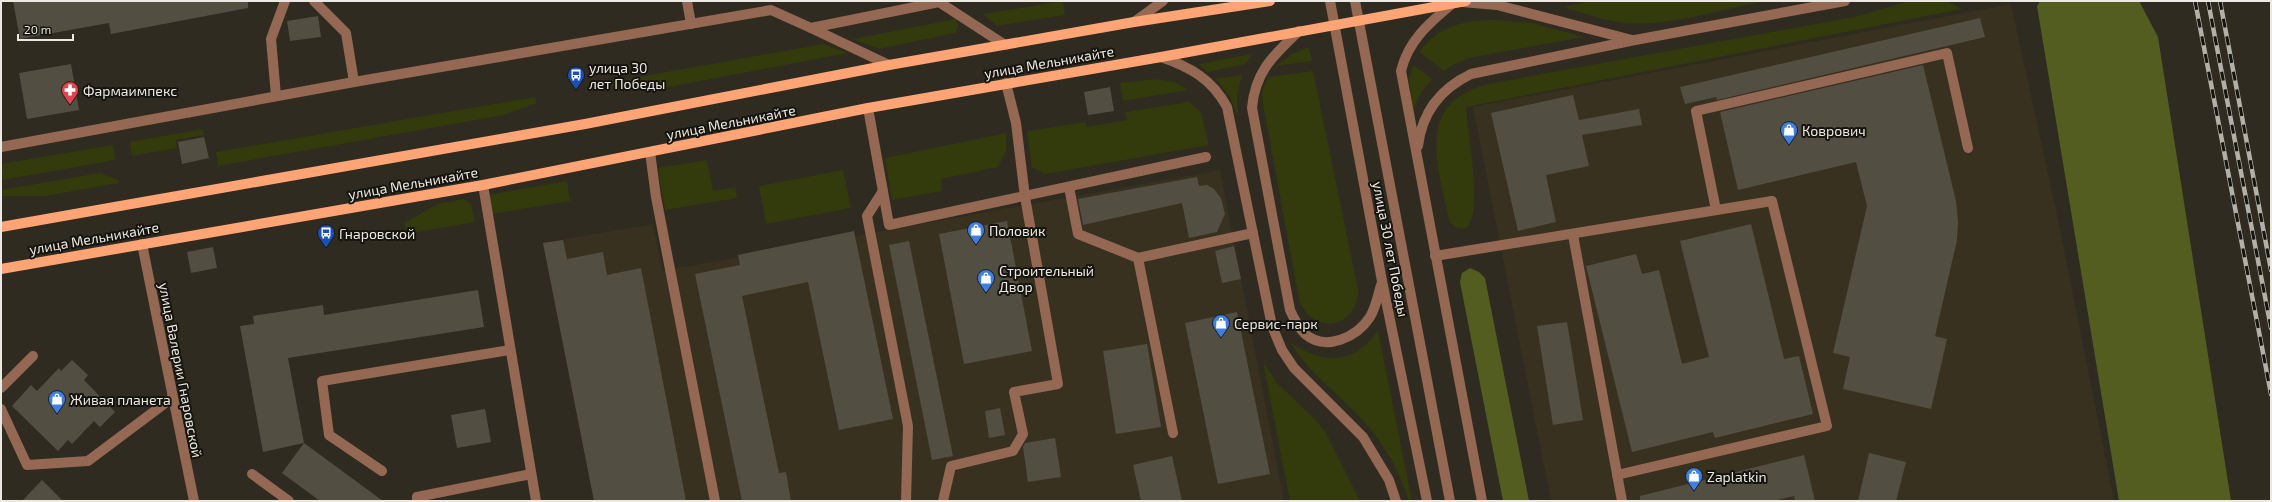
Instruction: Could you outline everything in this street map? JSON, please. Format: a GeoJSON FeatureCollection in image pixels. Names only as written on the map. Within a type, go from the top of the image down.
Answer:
{"type":"FeatureCollection","features":[{"type":"Feature","properties":{"kind":"main road","name":"улица Мельникайте"},"geometry":{"type":"LineString","coordinates":[[1,227],[585,124],[889,65],[1134,22],[1270,1]]}},
{"type":"Feature","properties":{"kind":"main road","name":"улица Мельникайте"},"geometry":{"type":"LineString","coordinates":[[1,269],[484,185],[868,108],[1006,83],[1161,58],[1464,1]]}},
{"type":"Feature","properties":{"kind":"street"},"geometry":{"type":"LineString","coordinates":[[276,96],[271,39],[285,1]]}},
{"type":"Feature","properties":{"kind":"street"},"geometry":{"type":"LineString","coordinates":[[314,1],[346,33],[354,82]]}},
{"type":"Feature","properties":{"kind":"street"},"geometry":{"type":"LineString","coordinates":[[687,1],[691,24]]}},
{"type":"Feature","properties":{"kind":"street"},"geometry":{"type":"LineString","coordinates":[[1134,22],[1163,1]]}},
{"type":"Feature","properties":{"kind":"street","name":"улица 30 лет Победы"},"geometry":{"type":"LineString","coordinates":[[1330,1],[1382,281],[1427,501]]}},
{"type":"Feature","properties":{"kind":"street","name":"улица 30 лет Победы"},"geometry":{"type":"LineString","coordinates":[[1356,1],[1450,501]]}},
{"type":"Feature","properties":{"kind":"street"},"geometry":{"type":"LineString","coordinates":[[1464,1],[1497,5],[1635,40]]}},
{"type":"Feature","properties":{"kind":"street"},"geometry":{"type":"LineString","coordinates":[[1418,162],[1417,148],[1423,121],[1437,98],[1458,80],[1484,70],[1845,1]]}},
{"type":"Feature","properties":{"kind":"street"},"geometry":{"type":"LineString","coordinates":[[811,28],[939,2],[1006,45]]}},
{"type":"Feature","properties":{"kind":"street"},"geometry":{"type":"LineString","coordinates":[[1452,4],[1426,26],[1408,50],[1404,58],[1401,71],[1482,501]]}},
{"type":"Feature","properties":{"kind":"street"},"geometry":{"type":"LineString","coordinates":[[1,147],[354,82],[772,10],[889,65]]}},
{"type":"Feature","properties":{"kind":"street"},"geometry":{"type":"LineString","coordinates":[[1299,31],[1275,54],[1262,72],[1254,93],[1252,108],[1290,310],[1296,322],[1306,334],[1316,340],[1327,341],[1342,339],[1360,329],[1370,317],[1376,303],[1382,281]]}},
{"type":"Feature","properties":{"kind":"street"},"geometry":{"type":"LineString","coordinates":[[1716,210],[1696,111],[1947,53],[1968,148]]}},
{"type":"Feature","properties":{"kind":"street"},"geometry":{"type":"LineString","coordinates":[[1161,58],[1189,68],[1207,79],[1219,93],[1227,107],[1272,326],[1282,350],[1294,368],[1363,437],[1389,480],[1396,501]]}},
{"type":"Feature","properties":{"kind":"street"},"geometry":{"type":"LineString","coordinates":[[943,501],[951,466],[1013,451],[1023,434],[1014,392],[1058,384],[1025,197],[1016,124],[1006,83]]}},
{"type":"Feature","properties":{"kind":"street"},"geometry":{"type":"LineString","coordinates":[[868,108],[889,225],[1206,157]]}},
{"type":"Feature","properties":{"kind":"street"},"geometry":{"type":"LineString","coordinates":[[650,152],[656,197],[715,501]]}},
{"type":"Feature","properties":{"kind":"street"},"geometry":{"type":"LineString","coordinates":[[484,185],[536,501]]}},
{"type":"Feature","properties":{"kind":"street"},"geometry":{"type":"LineString","coordinates":[[1069,187],[1078,234],[1138,258],[1253,233]]}},
{"type":"Feature","properties":{"kind":"street"},"geometry":{"type":"LineString","coordinates":[[883,191],[867,216],[908,426],[906,501]]}},
{"type":"Feature","properties":{"kind":"street"},"geometry":{"type":"LineString","coordinates":[[1435,256],[1573,235],[1772,201],[1827,426],[1617,475]]}},
{"type":"Feature","properties":{"kind":"street"},"geometry":{"type":"LineString","coordinates":[[1573,235],[1622,501]]}},
{"type":"Feature","properties":{"kind":"street","name":"улица Валерии Гнаровской"},"geometry":{"type":"LineString","coordinates":[[142,244],[194,501]]}},
{"type":"Feature","properties":{"kind":"street"},"geometry":{"type":"LineString","coordinates":[[1138,258],[1173,433]]}},
{"type":"Feature","properties":{"kind":"street"},"geometry":{"type":"LineString","coordinates":[[382,472],[329,435],[322,381],[510,350]]}},
{"type":"Feature","properties":{"kind":"street"},"geometry":{"type":"LineString","coordinates":[[1,388],[33,356]]}},
{"type":"Feature","properties":{"kind":"street"},"geometry":{"type":"LineString","coordinates":[[1,409],[27,465],[88,461],[172,398]]}},
{"type":"Feature","properties":{"kind":"street"},"geometry":{"type":"LineString","coordinates":[[252,474],[289,501]]}},
{"type":"Feature","properties":{"kind":"street"},"geometry":{"type":"LineString","coordinates":[[417,501],[416,497],[531,474]]}},
{"type":"Feature","properties":{"kind":"shaded area"},"geometry":{"type":"Polygon","coordinates":[[[2011,4],[2057,215],[2114,501],[1551,501],[1473,107],[2011,4]]]}},
{"type":"Feature","properties":{"kind":"shaded area"},"geometry":{"type":"Polygon","coordinates":[[[1220,170],[1284,501],[594,501],[543,243],[653,224],[662,271],[1220,170]]]}},
{"type":"Feature","properties":{"kind":"green space"},"geometry":{"type":"Polygon","coordinates":[[[1063,1],[1065,15],[997,26],[983,14],[1063,1]]]}},
{"type":"Feature","properties":{"kind":"green space"},"geometry":{"type":"Polygon","coordinates":[[[1591,1],[1766,1],[1677,20],[1641,24],[1609,20],[1563,7],[1591,1]]]}},
{"type":"Feature","properties":{"kind":"green space"},"geometry":{"type":"Polygon","coordinates":[[[1909,1],[1946,1],[1962,9],[1466,107],[1473,171],[1474,206],[1471,220],[1466,228],[1461,229],[1456,227],[1449,220],[1438,168],[1436,150],[1437,132],[1442,117],[1452,103],[1473,89],[1520,78],[1854,17],[1909,1]]]}},
{"type":"Feature","properties":{"kind":"green space"},"geometry":{"type":"Polygon","coordinates":[[[2040,1],[2139,1],[2158,37],[2231,501],[2119,501],[2037,6],[2040,1]]]}},
{"type":"Feature","properties":{"kind":"green space"},"geometry":{"type":"Polygon","coordinates":[[[956,19],[958,27],[955,33],[879,49],[853,39],[956,19]]]}},
{"type":"Feature","properties":{"kind":"green space"},"geometry":{"type":"Polygon","coordinates":[[[1497,20],[1532,23],[1584,37],[1469,58],[1451,66],[1444,71],[1419,52],[1427,43],[1444,30],[1463,23],[1497,20]]]}},
{"type":"Feature","properties":{"kind":"green space"},"geometry":{"type":"Polygon","coordinates":[[[823,44],[848,53],[653,90],[613,89],[611,82],[823,44]]]}},
{"type":"Feature","properties":{"kind":"green space"},"geometry":{"type":"Polygon","coordinates":[[[1309,47],[1312,61],[1276,66],[1292,54],[1309,47]]]}},
{"type":"Feature","properties":{"kind":"green space"},"geometry":{"type":"Polygon","coordinates":[[[1252,54],[1246,64],[1208,72],[1199,64],[1252,54]]]}},
{"type":"Feature","properties":{"kind":"green space"},"geometry":{"type":"Polygon","coordinates":[[[1413,65],[1432,79],[1421,93],[1413,109],[1409,80],[1413,65]]]}},
{"type":"Feature","properties":{"kind":"green space"},"geometry":{"type":"Polygon","coordinates":[[[1313,71],[1358,289],[1356,302],[1351,313],[1343,320],[1333,323],[1323,323],[1314,319],[1305,311],[1299,299],[1262,92],[1268,77],[1313,71]]]}},
{"type":"Feature","properties":{"kind":"green space"},"geometry":{"type":"Polygon","coordinates":[[[1242,75],[1237,95],[1238,117],[1230,97],[1216,79],[1242,75]]]}},
{"type":"Feature","properties":{"kind":"green space"},"geometry":{"type":"Polygon","coordinates":[[[1156,79],[1174,82],[1188,90],[1123,101],[1120,83],[1156,79]]]}},
{"type":"Feature","properties":{"kind":"green space"},"geometry":{"type":"Polygon","coordinates":[[[535,97],[537,103],[504,115],[218,166],[216,152],[535,97]]]}},
{"type":"Feature","properties":{"kind":"green space"},"geometry":{"type":"Polygon","coordinates":[[[1189,102],[1201,112],[1209,145],[1045,174],[1032,167],[1027,131],[1086,122],[1087,127],[1127,120],[1125,112],[1189,102]]]}},
{"type":"Feature","properties":{"kind":"green space"},"geometry":{"type":"Polygon","coordinates":[[[203,129],[204,135],[176,140],[177,148],[132,156],[130,142],[203,129]]]}},
{"type":"Feature","properties":{"kind":"green space"},"geometry":{"type":"Polygon","coordinates":[[[1006,133],[1006,151],[998,167],[941,179],[942,191],[892,200],[885,158],[1006,133]]]}},
{"type":"Feature","properties":{"kind":"green space"},"geometry":{"type":"Polygon","coordinates":[[[113,145],[115,160],[3,180],[1,164],[113,145]]]}},
{"type":"Feature","properties":{"kind":"green space"},"geometry":{"type":"Polygon","coordinates":[[[707,160],[713,191],[735,187],[737,198],[665,210],[658,168],[707,160]]]}},
{"type":"Feature","properties":{"kind":"green space"},"geometry":{"type":"Polygon","coordinates":[[[843,170],[851,208],[766,224],[759,186],[843,170]]]}},
{"type":"Feature","properties":{"kind":"green space"},"geometry":{"type":"Polygon","coordinates":[[[100,173],[119,180],[119,183],[45,196],[1,196],[1,190],[100,173]]]}},
{"type":"Feature","properties":{"kind":"green space"},"geometry":{"type":"Polygon","coordinates":[[[567,181],[570,201],[492,214],[489,195],[567,181]]]}},
{"type":"Feature","properties":{"kind":"green space"},"geometry":{"type":"Polygon","coordinates":[[[464,199],[471,204],[475,222],[407,234],[404,223],[438,204],[464,199]]]}},
{"type":"Feature","properties":{"kind":"green space"},"geometry":{"type":"Polygon","coordinates":[[[1470,268],[1479,272],[1485,278],[1529,501],[1503,501],[1460,282],[1462,273],[1470,268]]]}},
{"type":"Feature","properties":{"kind":"green space"},"geometry":{"type":"Polygon","coordinates":[[[1378,331],[1412,501],[1409,501],[1399,475],[1379,440],[1352,409],[1303,361],[1290,342],[1302,350],[1314,355],[1326,358],[1337,358],[1358,350],[1378,331]]]}},
{"type":"Feature","properties":{"kind":"green space"},"geometry":{"type":"Polygon","coordinates":[[[1263,362],[1278,384],[1314,418],[1326,433],[1360,501],[1290,501],[1263,362]]]}},
{"type":"Feature","properties":{"kind":"building"},"geometry":{"type":"Polygon","coordinates":[[[13,1],[248,1],[248,8],[111,34],[109,23],[20,39],[13,1]]]}},
{"type":"Feature","properties":{"kind":"building"},"geometry":{"type":"Polygon","coordinates":[[[318,16],[321,37],[290,41],[287,21],[318,16]]]}},
{"type":"Feature","properties":{"kind":"building"},"geometry":{"type":"Polygon","coordinates":[[[1980,18],[1985,37],[1717,100],[1716,97],[1685,104],[1680,87],[1980,18]]]}},
{"type":"Feature","properties":{"kind":"building"},"geometry":{"type":"Polygon","coordinates":[[[71,64],[79,110],[27,119],[19,73],[71,64]]]}},
{"type":"Feature","properties":{"kind":"building"},"geometry":{"type":"Polygon","coordinates":[[[1923,65],[1956,201],[1958,221],[1957,240],[1935,336],[1947,339],[1931,409],[1843,389],[1850,357],[1833,353],[1867,206],[1856,162],[1738,190],[1720,112],[1923,65]]]}},
{"type":"Feature","properties":{"kind":"building"},"geometry":{"type":"Polygon","coordinates":[[[1110,87],[1114,111],[1088,115],[1084,92],[1110,87]]]}},
{"type":"Feature","properties":{"kind":"building"},"geometry":{"type":"Polygon","coordinates":[[[1573,95],[1579,120],[1639,109],[1642,125],[1582,135],[1589,166],[1546,175],[1556,222],[1518,231],[1491,113],[1573,95]]]}},
{"type":"Feature","properties":{"kind":"building"},"geometry":{"type":"Polygon","coordinates":[[[204,137],[209,158],[182,164],[178,142],[204,137]]]}},
{"type":"Feature","properties":{"kind":"building"},"geometry":{"type":"Polygon","coordinates":[[[1197,177],[1199,186],[1207,185],[1214,189],[1221,198],[1225,214],[1217,232],[1189,238],[1182,203],[1083,225],[1078,199],[1197,177]]]}},
{"type":"Feature","properties":{"kind":"building","name":"Строительный Двор"},"geometry":{"type":"Polygon","coordinates":[[[1007,221],[1032,351],[964,364],[939,234],[1007,221]]]}},
{"type":"Feature","properties":{"kind":"building"},"geometry":{"type":"Polygon","coordinates":[[[1751,224],[1784,359],[1799,356],[1813,414],[1715,438],[1713,432],[1632,452],[1586,266],[1636,254],[1642,274],[1659,270],[1682,364],[1709,357],[1680,241],[1751,224]]]}},
{"type":"Feature","properties":{"kind":"building"},"geometry":{"type":"Polygon","coordinates":[[[854,231],[893,419],[839,430],[808,282],[742,296],[779,473],[786,472],[791,501],[742,501],[695,274],[740,265],[738,255],[854,231]]]}},
{"type":"Feature","properties":{"kind":"building"},"geometry":{"type":"Polygon","coordinates":[[[563,240],[567,259],[603,252],[607,275],[641,268],[686,501],[594,501],[543,243],[563,240]]]}},
{"type":"Feature","properties":{"kind":"building"},"geometry":{"type":"Polygon","coordinates":[[[909,241],[953,456],[932,460],[889,245],[909,241]]]}},
{"type":"Feature","properties":{"kind":"building"},"geometry":{"type":"Polygon","coordinates":[[[1234,246],[1241,279],[1222,283],[1215,251],[1234,246]]]}},
{"type":"Feature","properties":{"kind":"building"},"geometry":{"type":"Polygon","coordinates":[[[213,247],[217,268],[191,273],[187,252],[213,247]]]}},
{"type":"Feature","properties":{"kind":"building"},"geometry":{"type":"Polygon","coordinates":[[[478,290],[484,327],[288,358],[304,443],[263,452],[240,326],[254,324],[253,316],[323,305],[324,315],[478,290]]]}},
{"type":"Feature","properties":{"kind":"building"},"geometry":{"type":"Polygon","coordinates":[[[1237,312],[1270,474],[1218,484],[1185,323],[1237,312]]]}},
{"type":"Feature","properties":{"kind":"building"},"geometry":{"type":"Polygon","coordinates":[[[1567,322],[1583,420],[1553,425],[1537,326],[1567,322]]]}},
{"type":"Feature","properties":{"kind":"building"},"geometry":{"type":"Polygon","coordinates":[[[1147,344],[1161,427],[1116,434],[1103,351],[1147,344]]]}},
{"type":"Feature","properties":{"kind":"building"},"geometry":{"type":"Polygon","coordinates":[[[72,360],[88,375],[84,380],[115,412],[100,427],[94,421],[72,444],[68,440],[58,451],[12,406],[31,385],[37,391],[59,368],[61,371],[72,360]]]}},
{"type":"Feature","properties":{"kind":"building"},"geometry":{"type":"Polygon","coordinates":[[[1000,408],[1005,435],[989,438],[985,411],[1000,408]]]}},
{"type":"Feature","properties":{"kind":"building"},"geometry":{"type":"Polygon","coordinates":[[[485,409],[491,442],[457,448],[451,415],[485,409]]]}},
{"type":"Feature","properties":{"kind":"building"},"geometry":{"type":"Polygon","coordinates":[[[1055,438],[1061,477],[1028,482],[1023,447],[1025,443],[1055,438]]]}},
{"type":"Feature","properties":{"kind":"building"},"geometry":{"type":"Polygon","coordinates":[[[304,443],[383,501],[320,501],[282,473],[304,443]]]}},
{"type":"Feature","properties":{"kind":"building"},"geometry":{"type":"Polygon","coordinates":[[[1869,453],[1906,462],[1896,501],[1858,501],[1869,453]]]}},
{"type":"Feature","properties":{"kind":"building"},"geometry":{"type":"Polygon","coordinates":[[[1804,455],[1815,501],[1795,501],[1794,496],[1773,501],[1640,501],[1640,496],[1804,455]]]}},
{"type":"Feature","properties":{"kind":"building"},"geometry":{"type":"Polygon","coordinates":[[[1172,456],[1182,501],[1141,501],[1133,465],[1172,456]]]}},
{"type":"Feature","properties":{"kind":"building"},"geometry":{"type":"Polygon","coordinates":[[[42,480],[63,501],[22,501],[42,480]]]}},
{"type":"Feature","properties":{"kind":"railway"},"geometry":{"type":"LineString","coordinates":[[2195,1],[2271,394]]}},
{"type":"Feature","properties":{"kind":"railway"},"geometry":{"type":"LineString","coordinates":[[2208,1],[2271,328]]}},
{"type":"Feature","properties":{"kind":"railway"},"geometry":{"type":"LineString","coordinates":[[2220,1],[2271,270]]}},
{"type":"Feature","properties":{"kind":"place","name":"улица 30 лет Победы"},"geometry":{"type":"Point","coordinates":[576,90]}},
{"type":"Feature","properties":{"kind":"place","name":"Фармаимпекс"},"geometry":{"type":"Point","coordinates":[70,105]}},
{"type":"Feature","properties":{"kind":"place","name":"Коврович"},"geometry":{"type":"Point","coordinates":[1789,145]}},
{"type":"Feature","properties":{"kind":"place","name":"Половик"},"geometry":{"type":"Point","coordinates":[976,245]}},
{"type":"Feature","properties":{"kind":"place","name":"Гнаровской"},"geometry":{"type":"Point","coordinates":[326,248]}},
{"type":"Feature","properties":{"kind":"place","name":"Строительный Двор"},"geometry":{"type":"Point","coordinates":[986,293]}},
{"type":"Feature","properties":{"kind":"place","name":"Сервис-парк"},"geometry":{"type":"Point","coordinates":[1221,338]}},
{"type":"Feature","properties":{"kind":"place","name":"Живая планета"},"geometry":{"type":"Point","coordinates":[57,414]}},
{"type":"Feature","properties":{"kind":"place","name":"Zaplatkin"},"geometry":{"type":"Point","coordinates":[1694,491]}}]}
